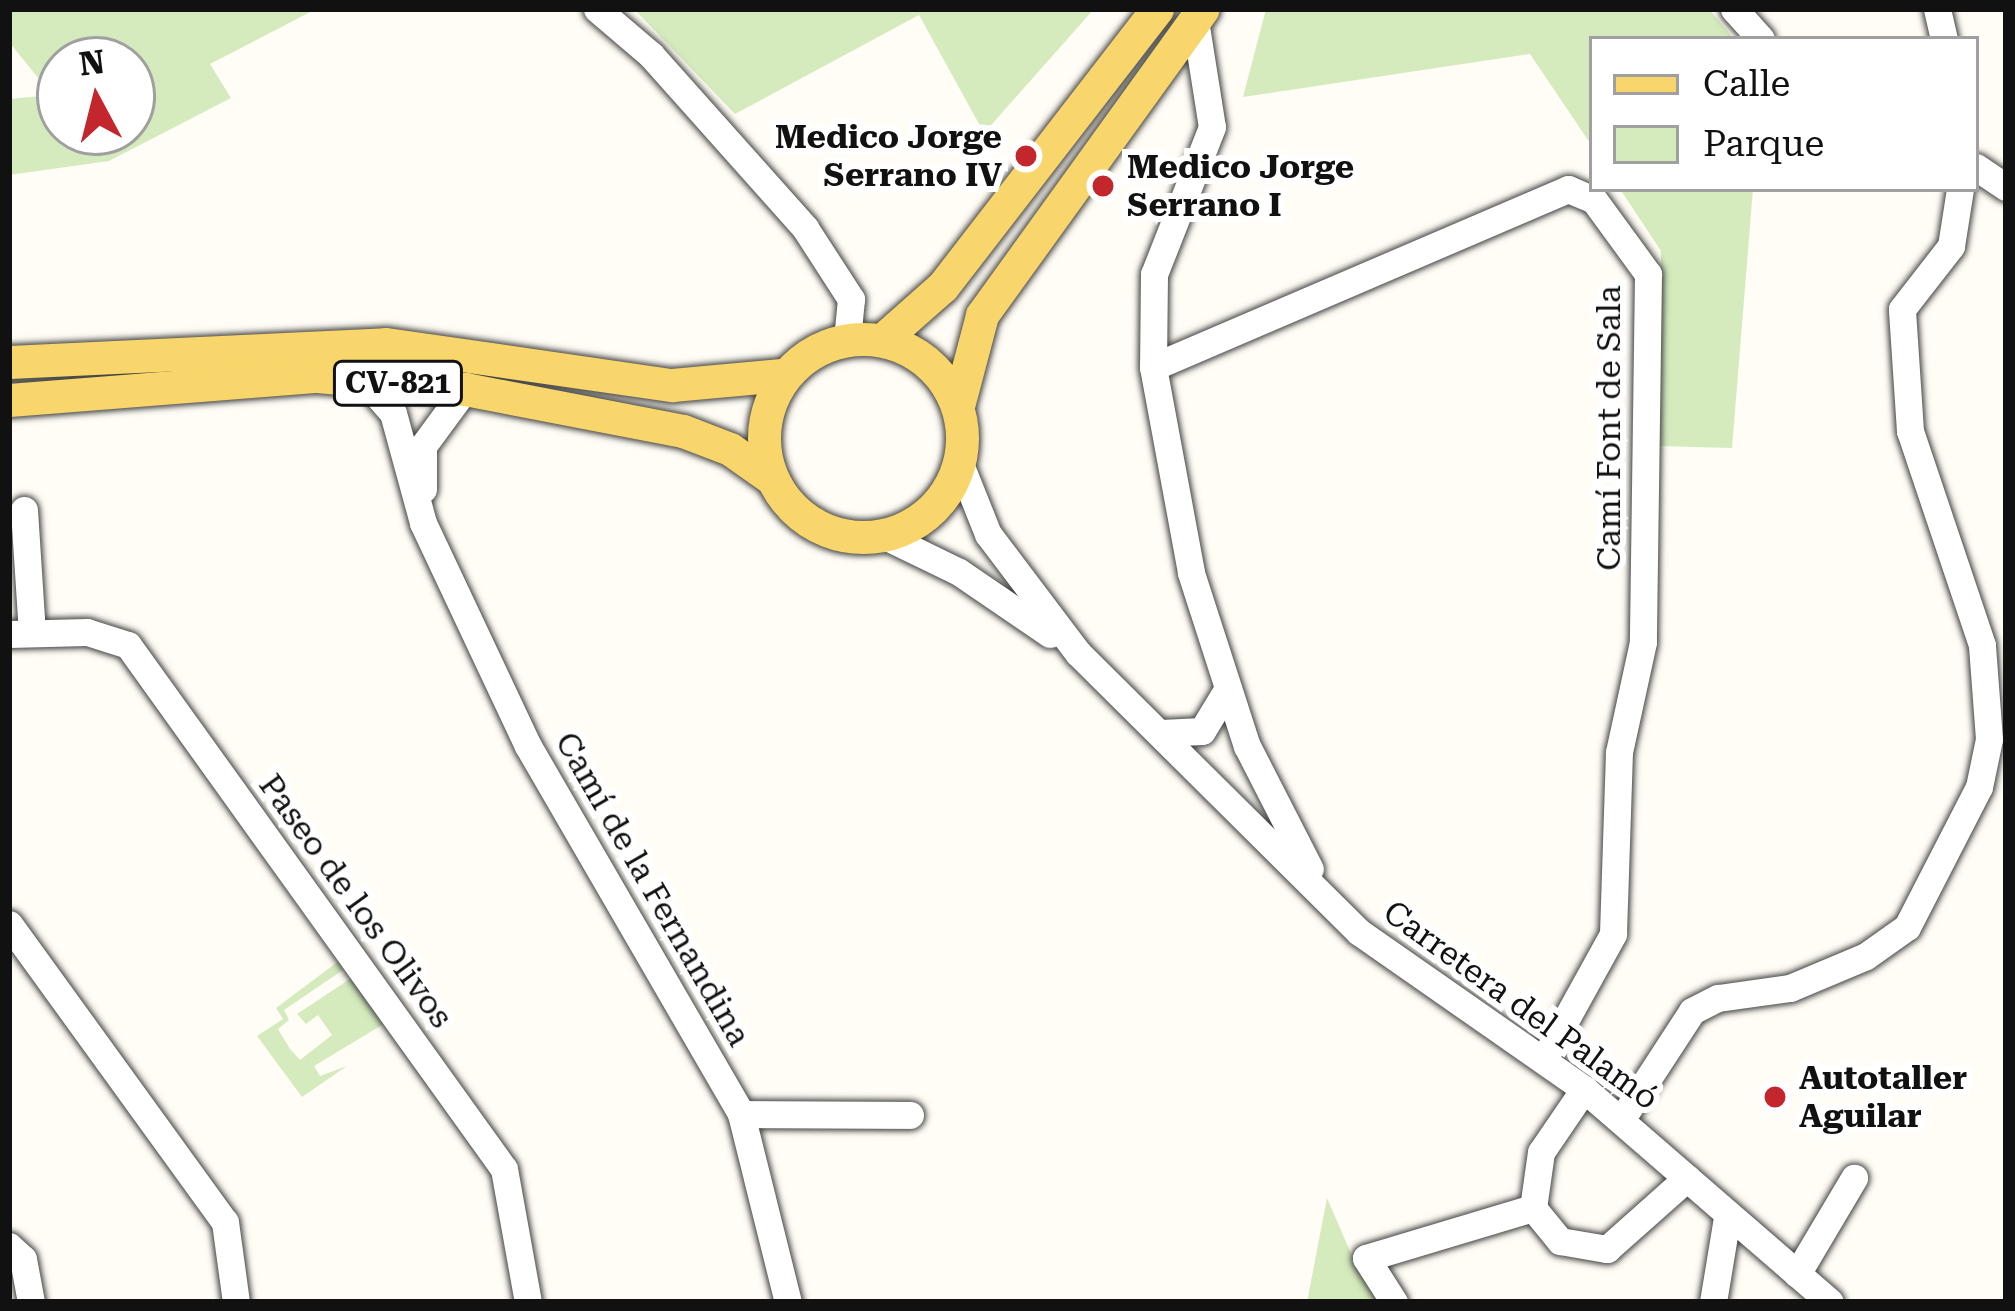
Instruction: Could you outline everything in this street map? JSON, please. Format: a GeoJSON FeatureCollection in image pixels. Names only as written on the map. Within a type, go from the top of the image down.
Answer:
{"type":"FeatureCollection","features":[{"type":"Feature","properties":{"kind":"main road"},"geometry":{"type":"LineString","coordinates":[[958,406],[927,364],[882,340],[943,286],[1157,9]]}},
{"type":"Feature","properties":{"kind":"main road"},"geometry":{"type":"LineString","coordinates":[[885,536],[931,512],[958,459],[958,406],[982,315],[1199,14]]}},
{"type":"Feature","properties":{"kind":"main road","name":"CV-821"},"geometry":{"type":"LineString","coordinates":[[9,362],[386,344],[672,385],[782,375],[809,352],[848,340],[882,340]]}},
{"type":"Feature","properties":{"kind":"main road"},"geometry":{"type":"LineString","coordinates":[[771,478],[766,425],[782,375]]}},
{"type":"Feature","properties":{"kind":"main road","name":"CV-821"},"geometry":{"type":"LineString","coordinates":[[9,400],[317,376],[465,389],[683,431],[730,449],[771,478],[810,521],[853,539],[885,536]]}},
{"type":"Feature","properties":{"kind":"street"},"geometry":{"type":"LineString","coordinates":[[597,9],[651,55],[805,228],[850,299],[848,340]]}},
{"type":"Feature","properties":{"kind":"street"},"geometry":{"type":"LineString","coordinates":[[1199,14],[1212,127],[1154,274],[1153,367],[1191,573],[1246,746],[1318,885]]}},
{"type":"Feature","properties":{"kind":"street"},"geometry":{"type":"LineString","coordinates":[[1154,75],[1195,84],[1212,109]]}},
{"type":"Feature","properties":{"kind":"street"},"geometry":{"type":"LineString","coordinates":[[1979,169],[2006,187]]}},
{"type":"Feature","properties":{"kind":"street","name":"Camí Font de Sala"},"geometry":{"type":"LineString","coordinates":[[1153,367],[1568,189],[1594,200],[1648,274],[1643,643],[1619,752],[1613,934],[1544,1059]]}},
{"type":"Feature","properties":{"kind":"street"},"geometry":{"type":"LineString","coordinates":[[1621,1120],[1692,1011],[1718,998],[1790,988],[1866,956],[1907,927],[1979,787],[1989,739],[1982,645],[1910,430],[1903,309],[1951,246],[1960,192]]}},
{"type":"Feature","properties":{"kind":"street","name":"Camí de la Fernandina"},"geometry":{"type":"LineString","coordinates":[[363,380],[393,413],[423,523],[528,746],[741,1114],[788,1302]]}},
{"type":"Feature","properties":{"kind":"street"},"geometry":{"type":"LineString","coordinates":[[423,523],[423,446],[465,389]]}},
{"type":"Feature","properties":{"kind":"street","name":"Carretera del Palamó"},"geometry":{"type":"LineString","coordinates":[[958,459],[1000,553],[1078,653],[1318,885],[1359,932],[1584,1089],[1830,1302]]}},
{"type":"Feature","properties":{"kind":"street","name":"Paseo de los Olivos"},"geometry":{"type":"LineString","coordinates":[[24,510],[21,633],[87,632],[128,645],[504,1169],[528,1302]]}},
{"type":"Feature","properties":{"kind":"street","name":"Carretera del Palamó"},"geometry":{"type":"LineString","coordinates":[[885,536],[959,572],[1078,653]]}},
{"type":"Feature","properties":{"kind":"street"},"geometry":{"type":"LineString","coordinates":[[1161,734],[1202,731],[1228,688]]}},
{"type":"Feature","properties":{"kind":"street"},"geometry":{"type":"LineString","coordinates":[[9,924],[225,1222],[236,1302]]}},
{"type":"Feature","properties":{"kind":"street"},"geometry":{"type":"LineString","coordinates":[[1584,1089],[1541,1152],[1533,1208],[1560,1241],[1607,1249],[1687,1178]]}},
{"type":"Feature","properties":{"kind":"street"},"geometry":{"type":"LineString","coordinates":[[741,1114],[910,1115]]}},
{"type":"Feature","properties":{"kind":"street"},"geometry":{"type":"LineString","coordinates":[[1797,1274],[1854,1178]]}},
{"type":"Feature","properties":{"kind":"street"},"geometry":{"type":"LineString","coordinates":[[1394,1302],[1366,1258],[1533,1208]]}},
{"type":"Feature","properties":{"kind":"street"},"geometry":{"type":"LineString","coordinates":[[1713,1302],[1727,1216]]}},
{"type":"Feature","properties":{"kind":"street"},"geometry":{"type":"LineString","coordinates":[[9,1246],[23,1259],[31,1302]]}},
{"type":"Feature","properties":{"kind":"green space"},"geometry":{"type":"Polygon","coordinates":[[[9,9],[316,9],[210,64],[231,98],[156,137],[156,36],[36,36],[36,75],[9,42],[9,9]]]}},
{"type":"Feature","properties":{"kind":"green space"},"geometry":{"type":"Polygon","coordinates":[[[634,9],[1094,9],[984,133],[919,15],[735,114],[634,9]]]}},
{"type":"Feature","properties":{"kind":"green space"},"geometry":{"type":"Polygon","coordinates":[[[1266,9],[1709,9],[1732,36],[1589,36],[1589,142],[1530,54],[1243,97],[1266,9]]]}},
{"type":"Feature","properties":{"kind":"green space"},"geometry":{"type":"Polygon","coordinates":[[[36,96],[36,156],[119,156],[9,175],[9,99],[36,96]]]}},
{"type":"Feature","properties":{"kind":"green space"},"geometry":{"type":"Polygon","coordinates":[[[1622,192],[1753,192],[1732,448],[1658,446],[1661,251],[1622,192]]]}},
{"type":"Feature","properties":{"kind":"green space"},"geometry":{"type":"Polygon","coordinates":[[[340,960],[346,968],[284,1010],[289,1020],[278,1029],[290,1049],[300,1060],[332,1035],[318,1015],[306,1024],[297,1014],[353,977],[387,1022],[314,1066],[320,1076],[347,1066],[302,1097],[257,1036],[283,1019],[276,1008],[340,960]]]}},
{"type":"Feature","properties":{"kind":"green space"},"geometry":{"type":"Polygon","coordinates":[[[1327,1198],[1356,1265],[1382,1302],[1307,1302],[1327,1198]]]}},
{"type":"Feature","properties":{"kind":"place","name":"Medico Jorge Serrano IV"},"geometry":{"type":"Point","coordinates":[1026,156]}},
{"type":"Feature","properties":{"kind":"place","name":"Medico Jorge Serrano I"},"geometry":{"type":"Point","coordinates":[1103,186]}},
{"type":"Feature","properties":{"kind":"place","name":"Autotaller Aguilar"},"geometry":{"type":"Point","coordinates":[1775,1097]}}]}
